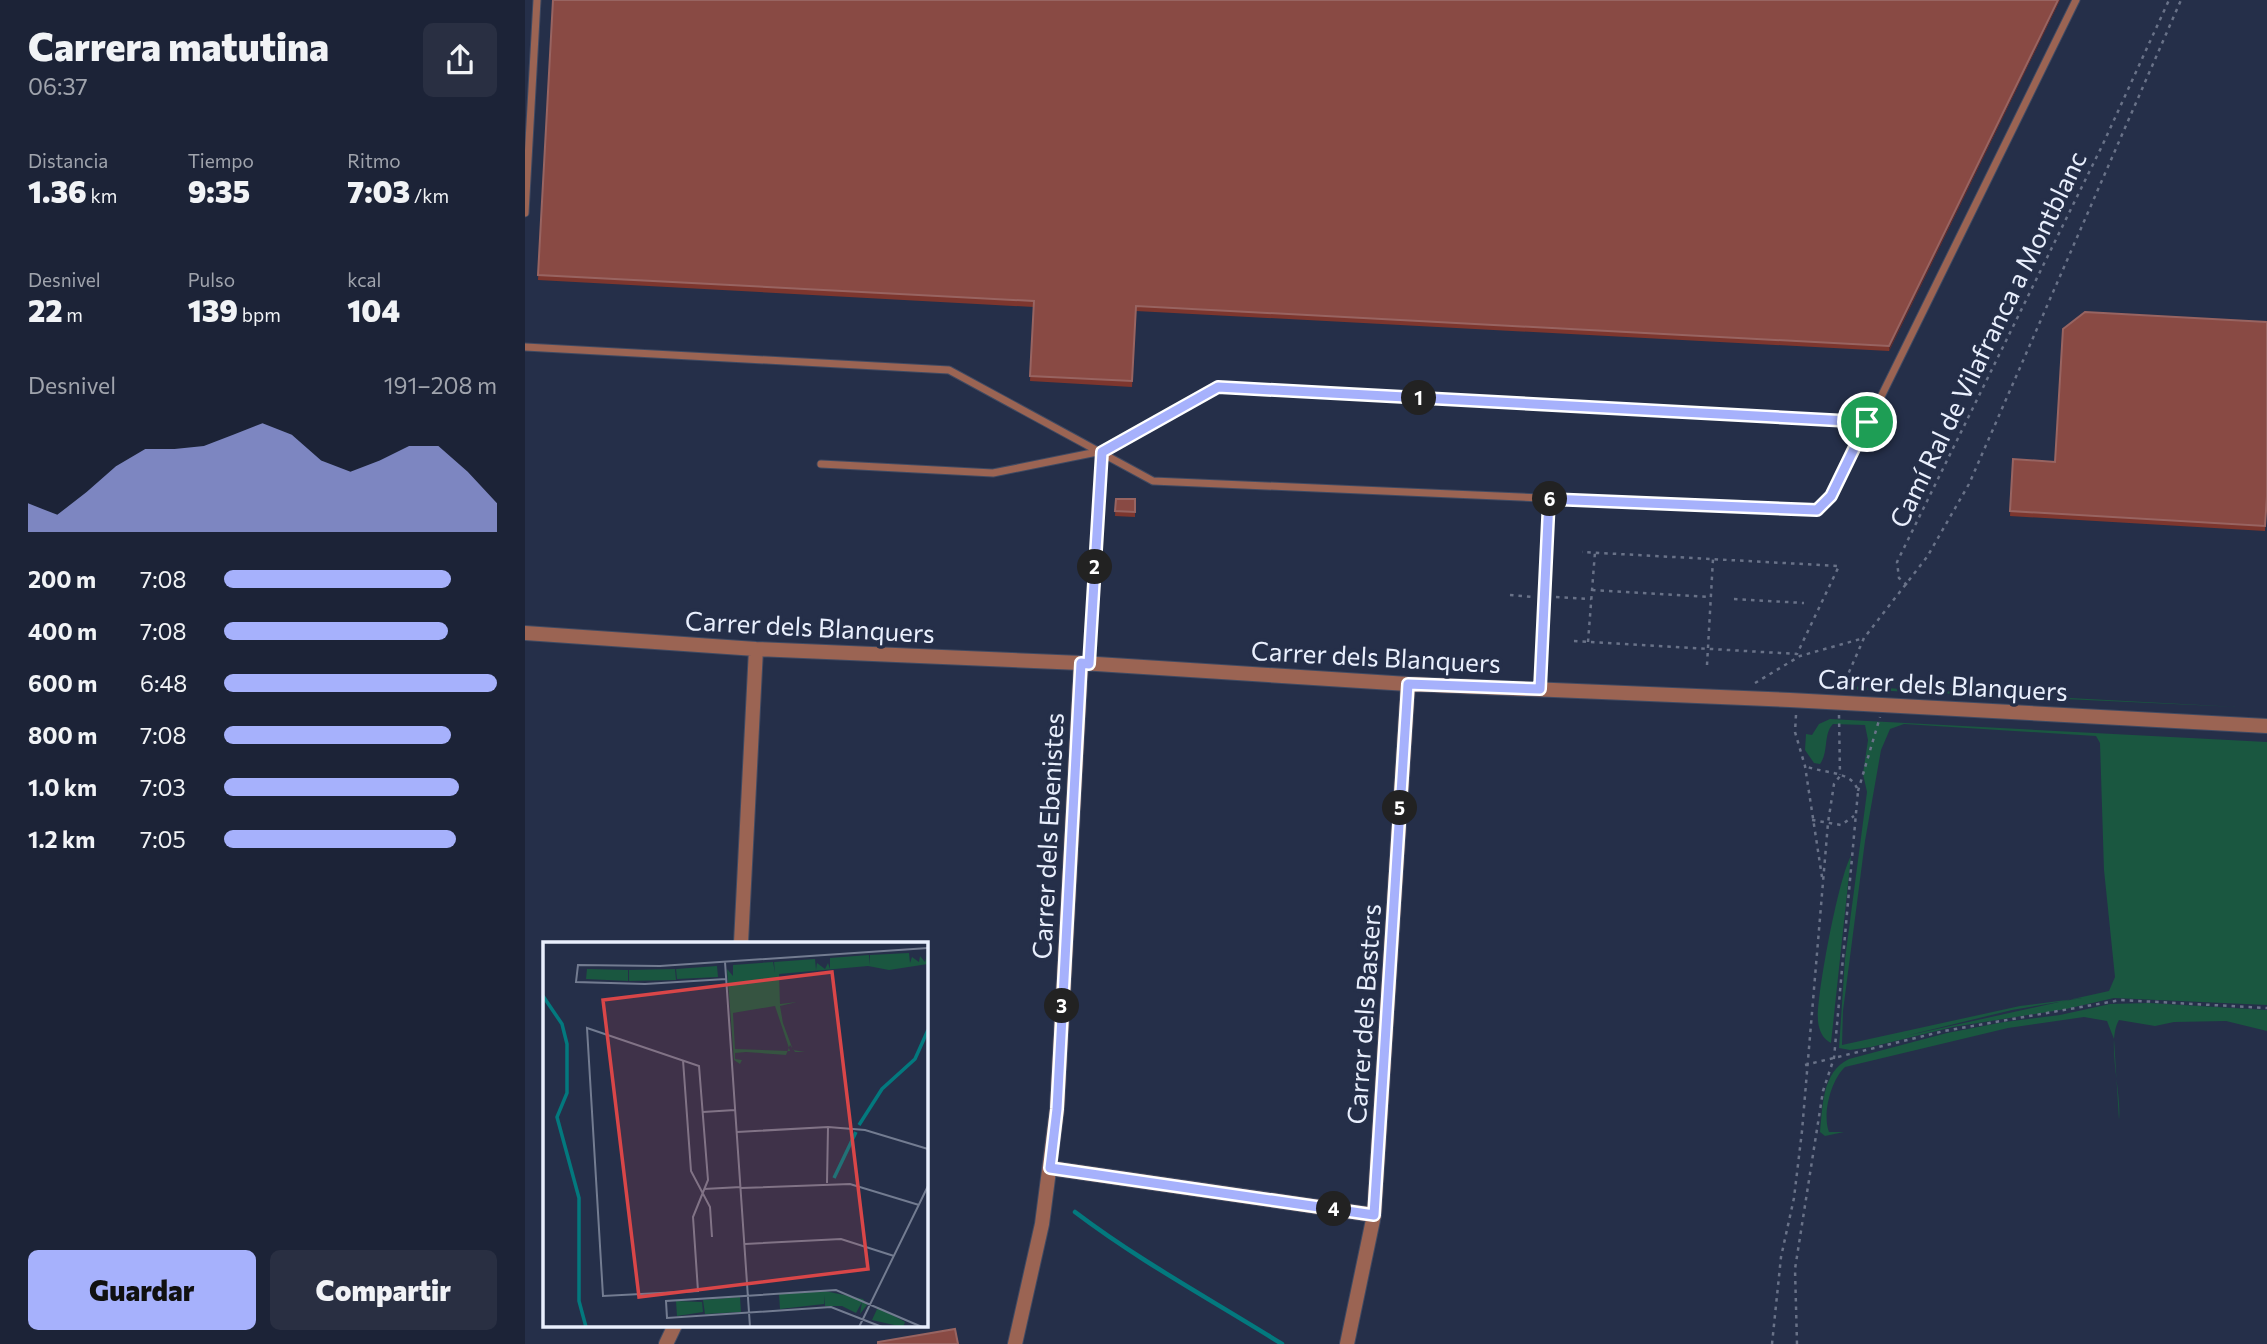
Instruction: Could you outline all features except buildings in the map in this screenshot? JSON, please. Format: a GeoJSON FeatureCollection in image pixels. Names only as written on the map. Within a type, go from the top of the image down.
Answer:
{"type":"FeatureCollection","features":[{"type":"Feature","properties":{"kind":"street","name":"Carrer dels Blanquers"},"geometry":{"type":"LineString","coordinates":[[525,633],[756,649],[1085,664],[1408,684],[1797,700],[2267,726]]}},
{"type":"Feature","properties":{"kind":"street"},"geometry":{"type":"LineString","coordinates":[[741,942],[756,649]]}},
{"type":"Feature","properties":{"kind":"street","name":"Carrer dels Ebenistes"},"geometry":{"type":"LineString","coordinates":[[1015,1344],[1042,1224],[1057,1109],[1085,664]]}},
{"type":"Feature","properties":{"kind":"street","name":"Carrer dels Basters"},"geometry":{"type":"LineString","coordinates":[[1347,1344],[1374,1215],[1408,684]]}},
{"type":"Feature","properties":{"kind":"street"},"geometry":{"type":"LineString","coordinates":[[1050,1168],[1374,1215]]}},
{"type":"Feature","properties":{"kind":"street"},"geometry":{"type":"LineString","coordinates":[[666,1344],[675,1326]]}},
{"type":"Feature","properties":{"kind":"lane"},"geometry":{"type":"LineString","coordinates":[[525,213],[537,0]]}},
{"type":"Feature","properties":{"kind":"lane"},"geometry":{"type":"LineString","coordinates":[[525,347],[949,370],[1153,481],[1817,510],[1831,496],[2075,0]]}},
{"type":"Feature","properties":{"kind":"lane"},"geometry":{"type":"LineString","coordinates":[[821,464],[993,473],[1102,452],[1218,387],[1867,422]]}},
{"type":"Feature","properties":{"kind":"lane"},"geometry":{"type":"LineString","coordinates":[[1085,664],[1102,452]]}},
{"type":"Feature","properties":{"kind":"lane"},"geometry":{"type":"LineString","coordinates":[[1540,689],[1549,499]]}},
{"type":"Feature","properties":{"kind":"path","name":"Camí Ral de Vilafranca a Montblanc"},"geometry":{"type":"LineString","coordinates":[[1906,585],[1899,578],[1897,562],[2103,144],[2169,0]]}},
{"type":"Feature","properties":{"kind":"path"},"geometry":{"type":"LineString","coordinates":[[1837,682],[1843,683],[1864,638],[1943,533],[1969,484],[2181,0]]}},
{"type":"Feature","properties":{"kind":"path"},"geometry":{"type":"LineString","coordinates":[[1574,641],[1797,654],[1839,566],[1582,552]]}},
{"type":"Feature","properties":{"kind":"path"},"geometry":{"type":"LineString","coordinates":[[1588,642],[1595,552]]}},
{"type":"Feature","properties":{"kind":"path"},"geometry":{"type":"LineString","coordinates":[[1707,664],[1713,559]]}},
{"type":"Feature","properties":{"kind":"path"},"geometry":{"type":"LineString","coordinates":[[1592,590],[1710,597]]}},
{"type":"Feature","properties":{"kind":"path"},"geometry":{"type":"LineString","coordinates":[[1510,595],[1532,597]]}},
{"type":"Feature","properties":{"kind":"path"},"geometry":{"type":"LineString","coordinates":[[1556,597],[1591,599]]}},
{"type":"Feature","properties":{"kind":"path"},"geometry":{"type":"LineString","coordinates":[[1734,599],[1804,603]]}},
{"type":"Feature","properties":{"kind":"path"},"geometry":{"type":"LineString","coordinates":[[1741,698],[1757,681],[1800,656],[1864,638]]}},
{"type":"Feature","properties":{"kind":"path"},"geometry":{"type":"LineString","coordinates":[[1797,700],[1795,732],[1805,766],[1823,880]]}},
{"type":"Feature","properties":{"kind":"path"},"geometry":{"type":"LineString","coordinates":[[1772,1344],[1780,1257],[1794,1198],[1828,823],[1834,784],[1840,775],[1839,719]]}},
{"type":"Feature","properties":{"kind":"path"},"geometry":{"type":"LineString","coordinates":[[1797,1344],[1795,1269],[1823,1091],[1834,1058],[1853,869],[1854,816],[1858,792],[1879,721]]}},
{"type":"Feature","properties":{"kind":"path"},"geometry":{"type":"LineString","coordinates":[[1805,766],[1849,776],[1855,781],[1858,792]]}},
{"type":"Feature","properties":{"kind":"path"},"geometry":{"type":"LineString","coordinates":[[1812,820],[1841,825],[1854,816]]}},
{"type":"Feature","properties":{"kind":"path"},"geometry":{"type":"LineString","coordinates":[[1805,1065],[1944,1031],[2121,1000],[2267,1008]]}},
{"type":"Feature","properties":{"kind":"green space"},"geometry":{"type":"Polygon","coordinates":[[[1847,686],[2238,707],[1847,689],[1847,686]]]}},
{"type":"Feature","properties":{"kind":"green space"},"geometry":{"type":"Polygon","coordinates":[[[1830,719],[2267,742],[2267,1005],[2114,998],[2066,1009],[1953,1027],[1871,1047],[1850,1050],[1839,1048],[1845,959],[1867,792],[1863,774],[1868,740],[1865,725],[1833,724],[1828,733],[1823,759],[1820,764],[1814,763],[1805,750],[1806,734],[1812,735],[1819,724],[1830,719]],[[1904,724],[1890,729],[1881,750],[1865,841],[1843,1011],[1842,1045],[2020,1006],[2109,991],[2115,977],[2104,870],[2100,743],[2096,736],[1904,724]],[[2061,1002],[2012,1010],[1905,1036],[2061,1002]]]}},
{"type":"Feature","properties":{"kind":"green space"},"geometry":{"type":"Polygon","coordinates":[[[1851,856],[1831,1043],[1820,1031],[1818,1008],[1835,911],[1851,856]]]}},
{"type":"Feature","properties":{"kind":"green space"},"geometry":{"type":"Polygon","coordinates":[[[2149,1003],[2267,1010],[2267,1031],[2226,1021],[2174,1022],[2155,1026],[2119,1020],[2114,1040],[2107,1021],[2084,1017],[2008,1028],[1845,1067],[1836,1080],[1827,1107],[1829,1132],[1844,1132],[1825,1136],[1820,1132],[1825,1090],[1833,1072],[1849,1059],[1947,1033],[2110,1004],[2149,1003]]]}},
{"type":"Feature","properties":{"kind":"waterway"},"geometry":{"type":"LineString","coordinates":[[1075,1212],[1151,1264],[1282,1344]]}},
{"type":"Feature","properties":{"kind":"route"},"geometry":{"type":"LineString","coordinates":[[1218,387],[1867,422],[1831,496],[1817,510],[1549,499],[1540,689],[1408,684],[1374,1215],[1050,1168],[1057,1109],[1081,663],[1089,664],[1102,452],[1218,387]]}}]}
